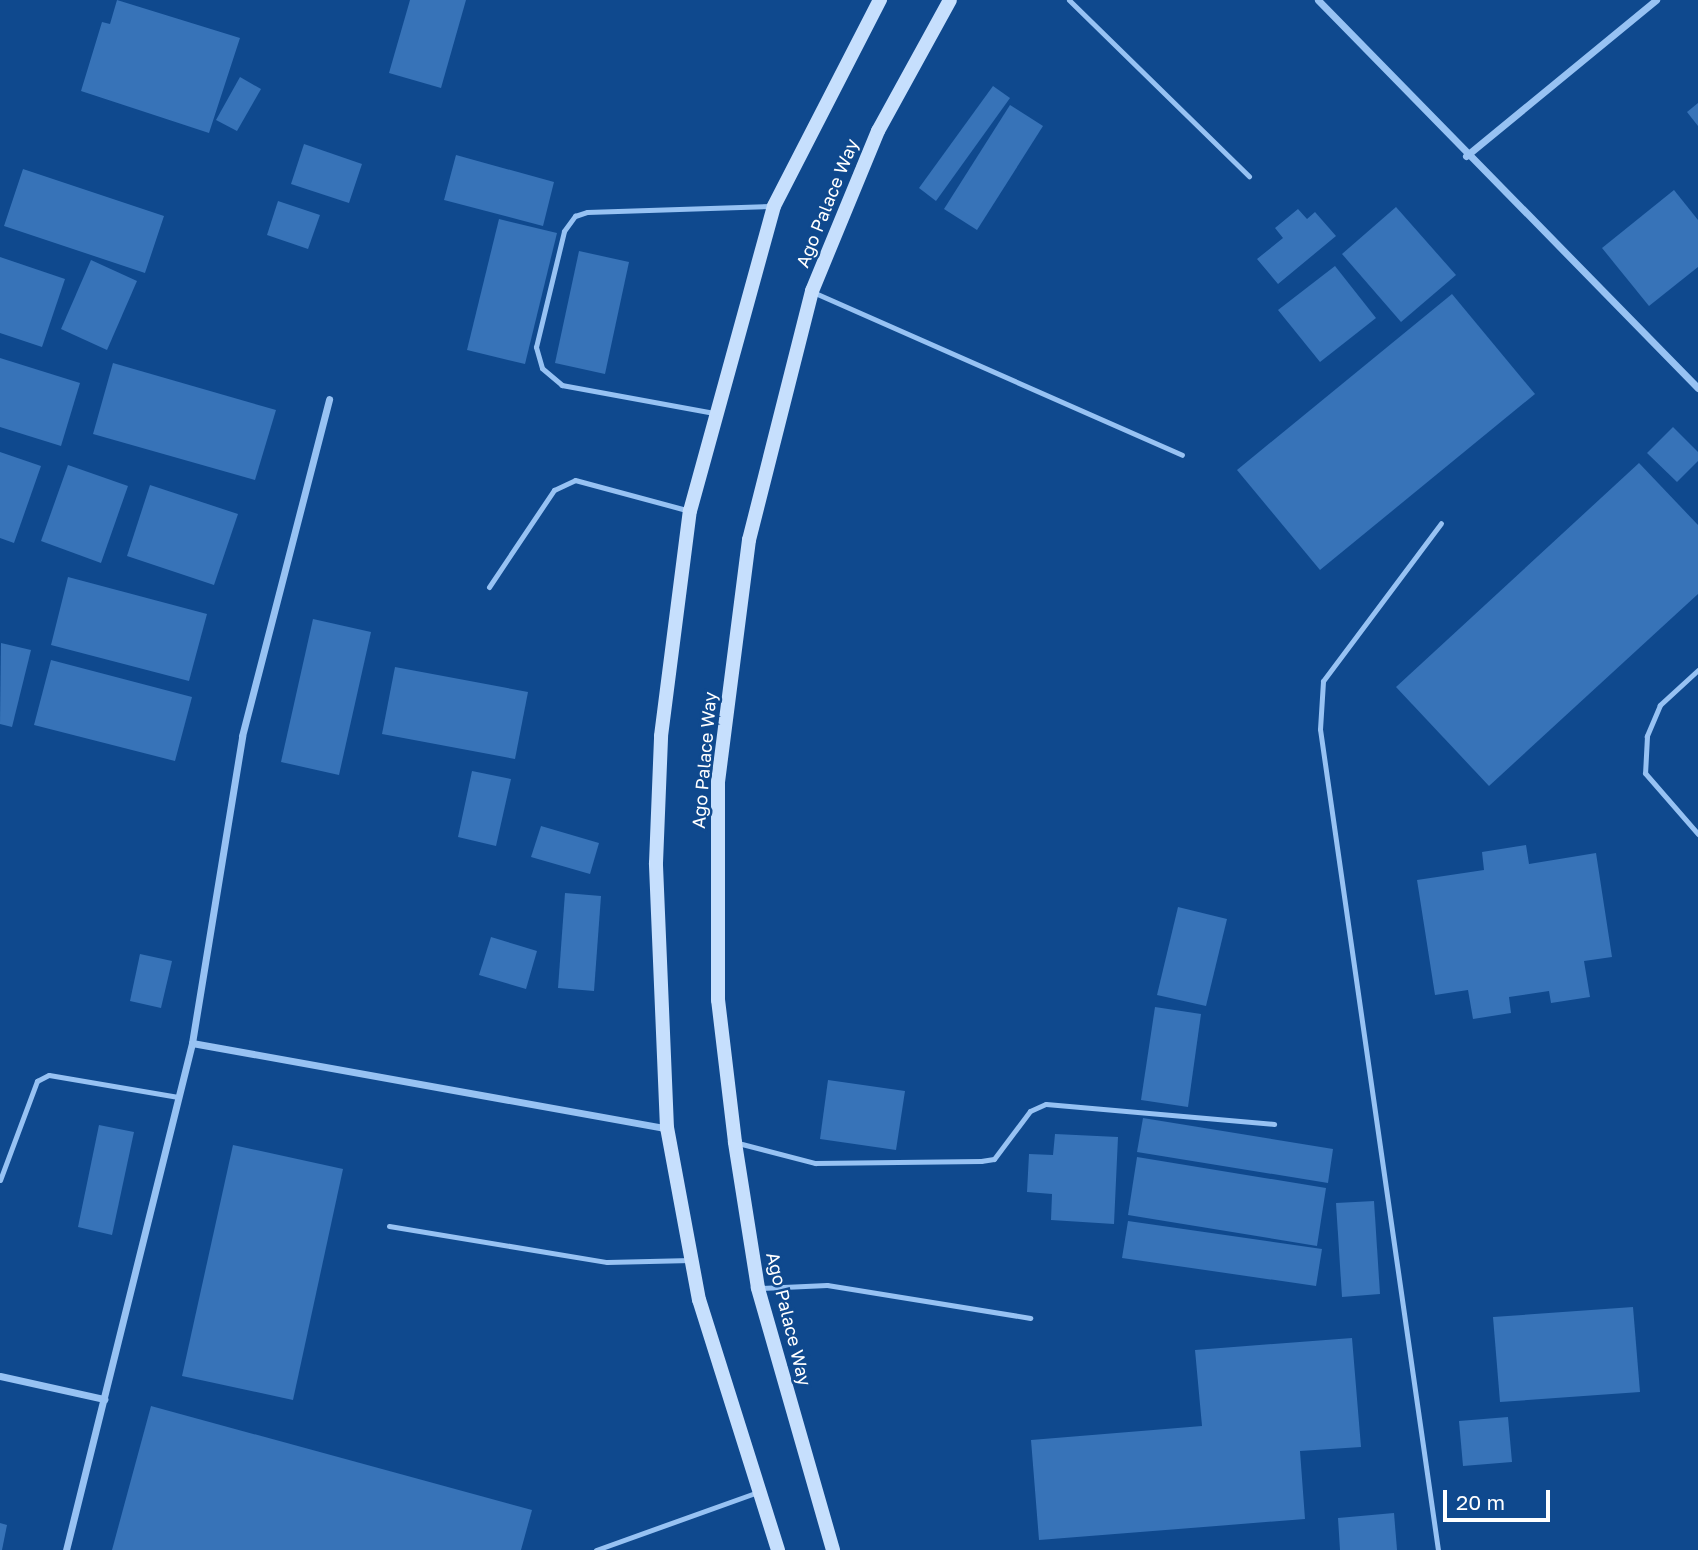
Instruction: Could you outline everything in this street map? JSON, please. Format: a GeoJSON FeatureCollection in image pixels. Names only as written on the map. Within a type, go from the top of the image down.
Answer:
{"type":"FeatureCollection","features":[{"type":"Feature","properties":{"kind":"main road"},"geometry":{"type":"LineString","coordinates":[[778,1550],[699,1300],[667,1128],[657,838],[661,736],[690,511],[714,413],[774,206],[880,0]]}},
{"type":"Feature","properties":{"kind":"main road","name":"Ago Palace Way"},"geometry":{"type":"LineString","coordinates":[[833,1550],[758,1288],[735,1142],[719,1000],[718,782],[749,540],[812,292],[878,131],[950,0]]}},
{"type":"Feature","properties":{"kind":"street"},"geometry":{"type":"LineString","coordinates":[[1318,0],[1466,156],[1698,388]]}},
{"type":"Feature","properties":{"kind":"street"},"geometry":{"type":"LineString","coordinates":[[1466,156],[1656,0]]}},
{"type":"Feature","properties":{"kind":"street"},"geometry":{"type":"LineString","coordinates":[[66,1550],[192,1043],[242,736],[329,399]]}},
{"type":"Feature","properties":{"kind":"street"},"geometry":{"type":"LineString","coordinates":[[192,1043],[667,1128]]}},
{"type":"Feature","properties":{"kind":"street"},"geometry":{"type":"LineString","coordinates":[[0,1376],[104,1399]]}},
{"type":"Feature","properties":{"kind":"lane"},"geometry":{"type":"LineString","coordinates":[[1069,0],[1249,176]]}},
{"type":"Feature","properties":{"kind":"lane"},"geometry":{"type":"LineString","coordinates":[[714,413],[562,385],[542,368],[536,346],[564,231],[575,216],[587,212],[774,206]]}},
{"type":"Feature","properties":{"kind":"lane"},"geometry":{"type":"LineString","coordinates":[[812,292],[1182,455]]}},
{"type":"Feature","properties":{"kind":"lane"},"geometry":{"type":"LineString","coordinates":[[489,587],[554,490],[575,480],[690,511]]}},
{"type":"Feature","properties":{"kind":"lane"},"geometry":{"type":"LineString","coordinates":[[1438,1550],[1320,729],[1323,681],[1441,523]]}},
{"type":"Feature","properties":{"kind":"lane"},"geometry":{"type":"LineString","coordinates":[[1698,670],[1660,705],[1647,736],[1645,773],[1698,834]]}},
{"type":"Feature","properties":{"kind":"lane"},"geometry":{"type":"LineString","coordinates":[[0,1180],[37,1081],[49,1075],[178,1097]]}},
{"type":"Feature","properties":{"kind":"lane"},"geometry":{"type":"LineString","coordinates":[[735,1142],[815,1163],[981,1161],[994,1159],[1030,1111],[1046,1104],[1274,1124]]}},
{"type":"Feature","properties":{"kind":"lane"},"geometry":{"type":"LineString","coordinates":[[389,1226],[607,1262],[691,1260]]}},
{"type":"Feature","properties":{"kind":"lane"},"geometry":{"type":"LineString","coordinates":[[758,1288],[827,1285],[1030,1318]]}},
{"type":"Feature","properties":{"kind":"lane"},"geometry":{"type":"LineString","coordinates":[[596,1550],[760,1492]]}},
{"type":"Feature","properties":{"kind":"building"},"geometry":{"type":"Polygon","coordinates":[[[117,0],[240,38],[209,133],[81,91],[102,22],[110,24],[117,0]]]}},
{"type":"Feature","properties":{"kind":"building"},"geometry":{"type":"Polygon","coordinates":[[[410,0],[466,0],[441,88],[389,73],[410,0]]]}},
{"type":"Feature","properties":{"kind":"building"},"geometry":{"type":"Polygon","coordinates":[[[240,77],[261,89],[237,131],[216,120],[240,77]]]}},
{"type":"Feature","properties":{"kind":"building"},"geometry":{"type":"Polygon","coordinates":[[[993,86],[1010,98],[936,201],[919,188],[993,86]]]}},
{"type":"Feature","properties":{"kind":"building"},"geometry":{"type":"Polygon","coordinates":[[[1698,103],[1698,126],[1687,112],[1698,103]]]}},
{"type":"Feature","properties":{"kind":"building"},"geometry":{"type":"Polygon","coordinates":[[[1010,105],[1043,126],[977,230],[944,209],[1010,105]]]}},
{"type":"Feature","properties":{"kind":"building"},"geometry":{"type":"Polygon","coordinates":[[[304,144],[362,164],[349,203],[291,184],[304,144]]]}},
{"type":"Feature","properties":{"kind":"building"},"geometry":{"type":"Polygon","coordinates":[[[456,155],[554,182],[543,226],[444,200],[456,155]]]}},
{"type":"Feature","properties":{"kind":"building"},"geometry":{"type":"Polygon","coordinates":[[[23,169],[164,216],[145,273],[4,226],[23,169]]]}},
{"type":"Feature","properties":{"kind":"building"},"geometry":{"type":"Polygon","coordinates":[[[1674,190],[1698,220],[1698,267],[1649,306],[1602,248],[1674,190]]]}},
{"type":"Feature","properties":{"kind":"building"},"geometry":{"type":"Polygon","coordinates":[[[278,201],[320,215],[308,249],[267,235],[278,201]]]}},
{"type":"Feature","properties":{"kind":"building"},"geometry":{"type":"Polygon","coordinates":[[[1396,207],[1456,275],[1401,322],[1342,254],[1396,207]]]}},
{"type":"Feature","properties":{"kind":"building"},"geometry":{"type":"Polygon","coordinates":[[[1298,209],[1307,219],[1315,212],[1336,236],[1278,284],[1257,259],[1283,238],[1275,228],[1298,209]]]}},
{"type":"Feature","properties":{"kind":"building"},"geometry":{"type":"Polygon","coordinates":[[[499,219],[557,233],[525,364],[467,350],[499,219]]]}},
{"type":"Feature","properties":{"kind":"building"},"geometry":{"type":"Polygon","coordinates":[[[579,251],[629,262],[605,374],[555,363],[579,251]]]}},
{"type":"Feature","properties":{"kind":"building"},"geometry":{"type":"Polygon","coordinates":[[[0,257],[65,279],[42,347],[0,333],[0,257]]]}},
{"type":"Feature","properties":{"kind":"building"},"geometry":{"type":"Polygon","coordinates":[[[91,260],[137,281],[107,350],[61,329],[91,260]]]}},
{"type":"Feature","properties":{"kind":"building"},"geometry":{"type":"Polygon","coordinates":[[[1335,266],[1376,318],[1320,362],[1278,310],[1335,266]]]}},
{"type":"Feature","properties":{"kind":"building"},"geometry":{"type":"Polygon","coordinates":[[[1452,294],[1535,394],[1320,570],[1237,470],[1452,294]]]}},
{"type":"Feature","properties":{"kind":"building"},"geometry":{"type":"Polygon","coordinates":[[[0,358],[80,383],[61,446],[0,427],[0,358]]]}},
{"type":"Feature","properties":{"kind":"building"},"geometry":{"type":"Polygon","coordinates":[[[113,363],[276,410],[255,480],[93,434],[113,363]]]}},
{"type":"Feature","properties":{"kind":"building"},"geometry":{"type":"Polygon","coordinates":[[[1673,427],[1698,452],[1698,461],[1677,482],[1647,453],[1673,427]]]}},
{"type":"Feature","properties":{"kind":"building"},"geometry":{"type":"Polygon","coordinates":[[[0,452],[41,466],[14,543],[0,538],[0,452]]]}},
{"type":"Feature","properties":{"kind":"building"},"geometry":{"type":"Polygon","coordinates":[[[1639,463],[1698,525],[1698,594],[1489,786],[1396,687],[1639,463]]]}},
{"type":"Feature","properties":{"kind":"building"},"geometry":{"type":"Polygon","coordinates":[[[68,465],[128,486],[101,563],[41,541],[68,465]]]}},
{"type":"Feature","properties":{"kind":"building"},"geometry":{"type":"Polygon","coordinates":[[[150,485],[238,514],[214,585],[127,556],[150,485]]]}},
{"type":"Feature","properties":{"kind":"building"},"geometry":{"type":"Polygon","coordinates":[[[68,577],[207,614],[189,681],[51,645],[68,577]]]}},
{"type":"Feature","properties":{"kind":"building"},"geometry":{"type":"Polygon","coordinates":[[[313,619],[371,632],[339,775],[281,762],[313,619]]]}},
{"type":"Feature","properties":{"kind":"building"},"geometry":{"type":"Polygon","coordinates":[[[1,643],[31,650],[12,727],[0,724],[1,643]]]}},
{"type":"Feature","properties":{"kind":"building"},"geometry":{"type":"Polygon","coordinates":[[[51,660],[192,697],[175,761],[34,725],[51,660]]]}},
{"type":"Feature","properties":{"kind":"building"},"geometry":{"type":"Polygon","coordinates":[[[395,667],[528,692],[515,759],[382,734],[395,667]]]}},
{"type":"Feature","properties":{"kind":"building"},"geometry":{"type":"Polygon","coordinates":[[[472,771],[511,779],[496,846],[458,837],[472,771]]]}},
{"type":"Feature","properties":{"kind":"building"},"geometry":{"type":"Polygon","coordinates":[[[541,826],[599,843],[590,874],[531,857],[541,826]]]}},
{"type":"Feature","properties":{"kind":"building"},"geometry":{"type":"Polygon","coordinates":[[[1526,845],[1529,864],[1596,853],[1612,957],[1584,961],[1590,997],[1551,1003],[1549,991],[1509,997],[1511,1013],[1473,1019],[1468,990],[1435,995],[1417,880],[1484,870],[1482,852],[1526,845]]]}},
{"type":"Feature","properties":{"kind":"building"},"geometry":{"type":"Polygon","coordinates":[[[565,893],[601,896],[594,991],[558,988],[565,893]]]}},
{"type":"Feature","properties":{"kind":"building"},"geometry":{"type":"Polygon","coordinates":[[[1178,907],[1227,919],[1206,1006],[1157,995],[1178,907]]]}},
{"type":"Feature","properties":{"kind":"building"},"geometry":{"type":"Polygon","coordinates":[[[491,937],[537,951],[526,989],[479,975],[491,937]]]}},
{"type":"Feature","properties":{"kind":"building"},"geometry":{"type":"Polygon","coordinates":[[[140,954],[172,961],[161,1008],[130,1001],[140,954]]]}},
{"type":"Feature","properties":{"kind":"building"},"geometry":{"type":"Polygon","coordinates":[[[1155,1007],[1201,1014],[1188,1107],[1141,1100],[1155,1007]]]}},
{"type":"Feature","properties":{"kind":"building"},"geometry":{"type":"Polygon","coordinates":[[[828,1080],[905,1091],[896,1150],[820,1139],[828,1080]]]}},
{"type":"Feature","properties":{"kind":"building"},"geometry":{"type":"Polygon","coordinates":[[[1143,1118],[1333,1149],[1328,1183],[1137,1152],[1143,1118]]]}},
{"type":"Feature","properties":{"kind":"building"},"geometry":{"type":"Polygon","coordinates":[[[99,1125],[134,1132],[112,1235],[78,1227],[99,1125]]]}},
{"type":"Feature","properties":{"kind":"building"},"geometry":{"type":"Polygon","coordinates":[[[1055,1134],[1118,1137],[1114,1224],[1051,1220],[1052,1194],[1027,1192],[1029,1154],[1053,1155],[1055,1134]]]}},
{"type":"Feature","properties":{"kind":"building"},"geometry":{"type":"Polygon","coordinates":[[[233,1145],[343,1169],[293,1400],[182,1376],[233,1145]]]}},
{"type":"Feature","properties":{"kind":"building"},"geometry":{"type":"Polygon","coordinates":[[[1137,1157],[1326,1188],[1317,1246],[1128,1215],[1137,1157]]]}},
{"type":"Feature","properties":{"kind":"building"},"geometry":{"type":"Polygon","coordinates":[[[1374,1201],[1380,1294],[1342,1297],[1336,1203],[1374,1201]]]}},
{"type":"Feature","properties":{"kind":"building"},"geometry":{"type":"Polygon","coordinates":[[[1128,1221],[1322,1249],[1316,1286],[1122,1258],[1128,1221]]]}},
{"type":"Feature","properties":{"kind":"building"},"geometry":{"type":"Polygon","coordinates":[[[1633,1307],[1640,1392],[1500,1402],[1493,1317],[1633,1307]]]}},
{"type":"Feature","properties":{"kind":"building"},"geometry":{"type":"Polygon","coordinates":[[[1352,1338],[1361,1447],[1300,1451],[1305,1519],[1039,1540],[1031,1440],[1202,1426],[1195,1350],[1352,1338]]]}},
{"type":"Feature","properties":{"kind":"building"},"geometry":{"type":"Polygon","coordinates":[[[151,1406],[532,1510],[521,1550],[112,1550],[151,1406]]]}},
{"type":"Feature","properties":{"kind":"building"},"geometry":{"type":"Polygon","coordinates":[[[1508,1417],[1512,1462],[1463,1466],[1459,1421],[1508,1417]]]}},
{"type":"Feature","properties":{"kind":"building"},"geometry":{"type":"Polygon","coordinates":[[[1394,1513],[1397,1550],[1340,1550],[1338,1518],[1394,1513]]]}},
{"type":"Feature","properties":{"kind":"building"},"geometry":{"type":"Polygon","coordinates":[[[0,1523],[7,1525],[2,1550],[0,1550],[0,1523]]]}}]}
